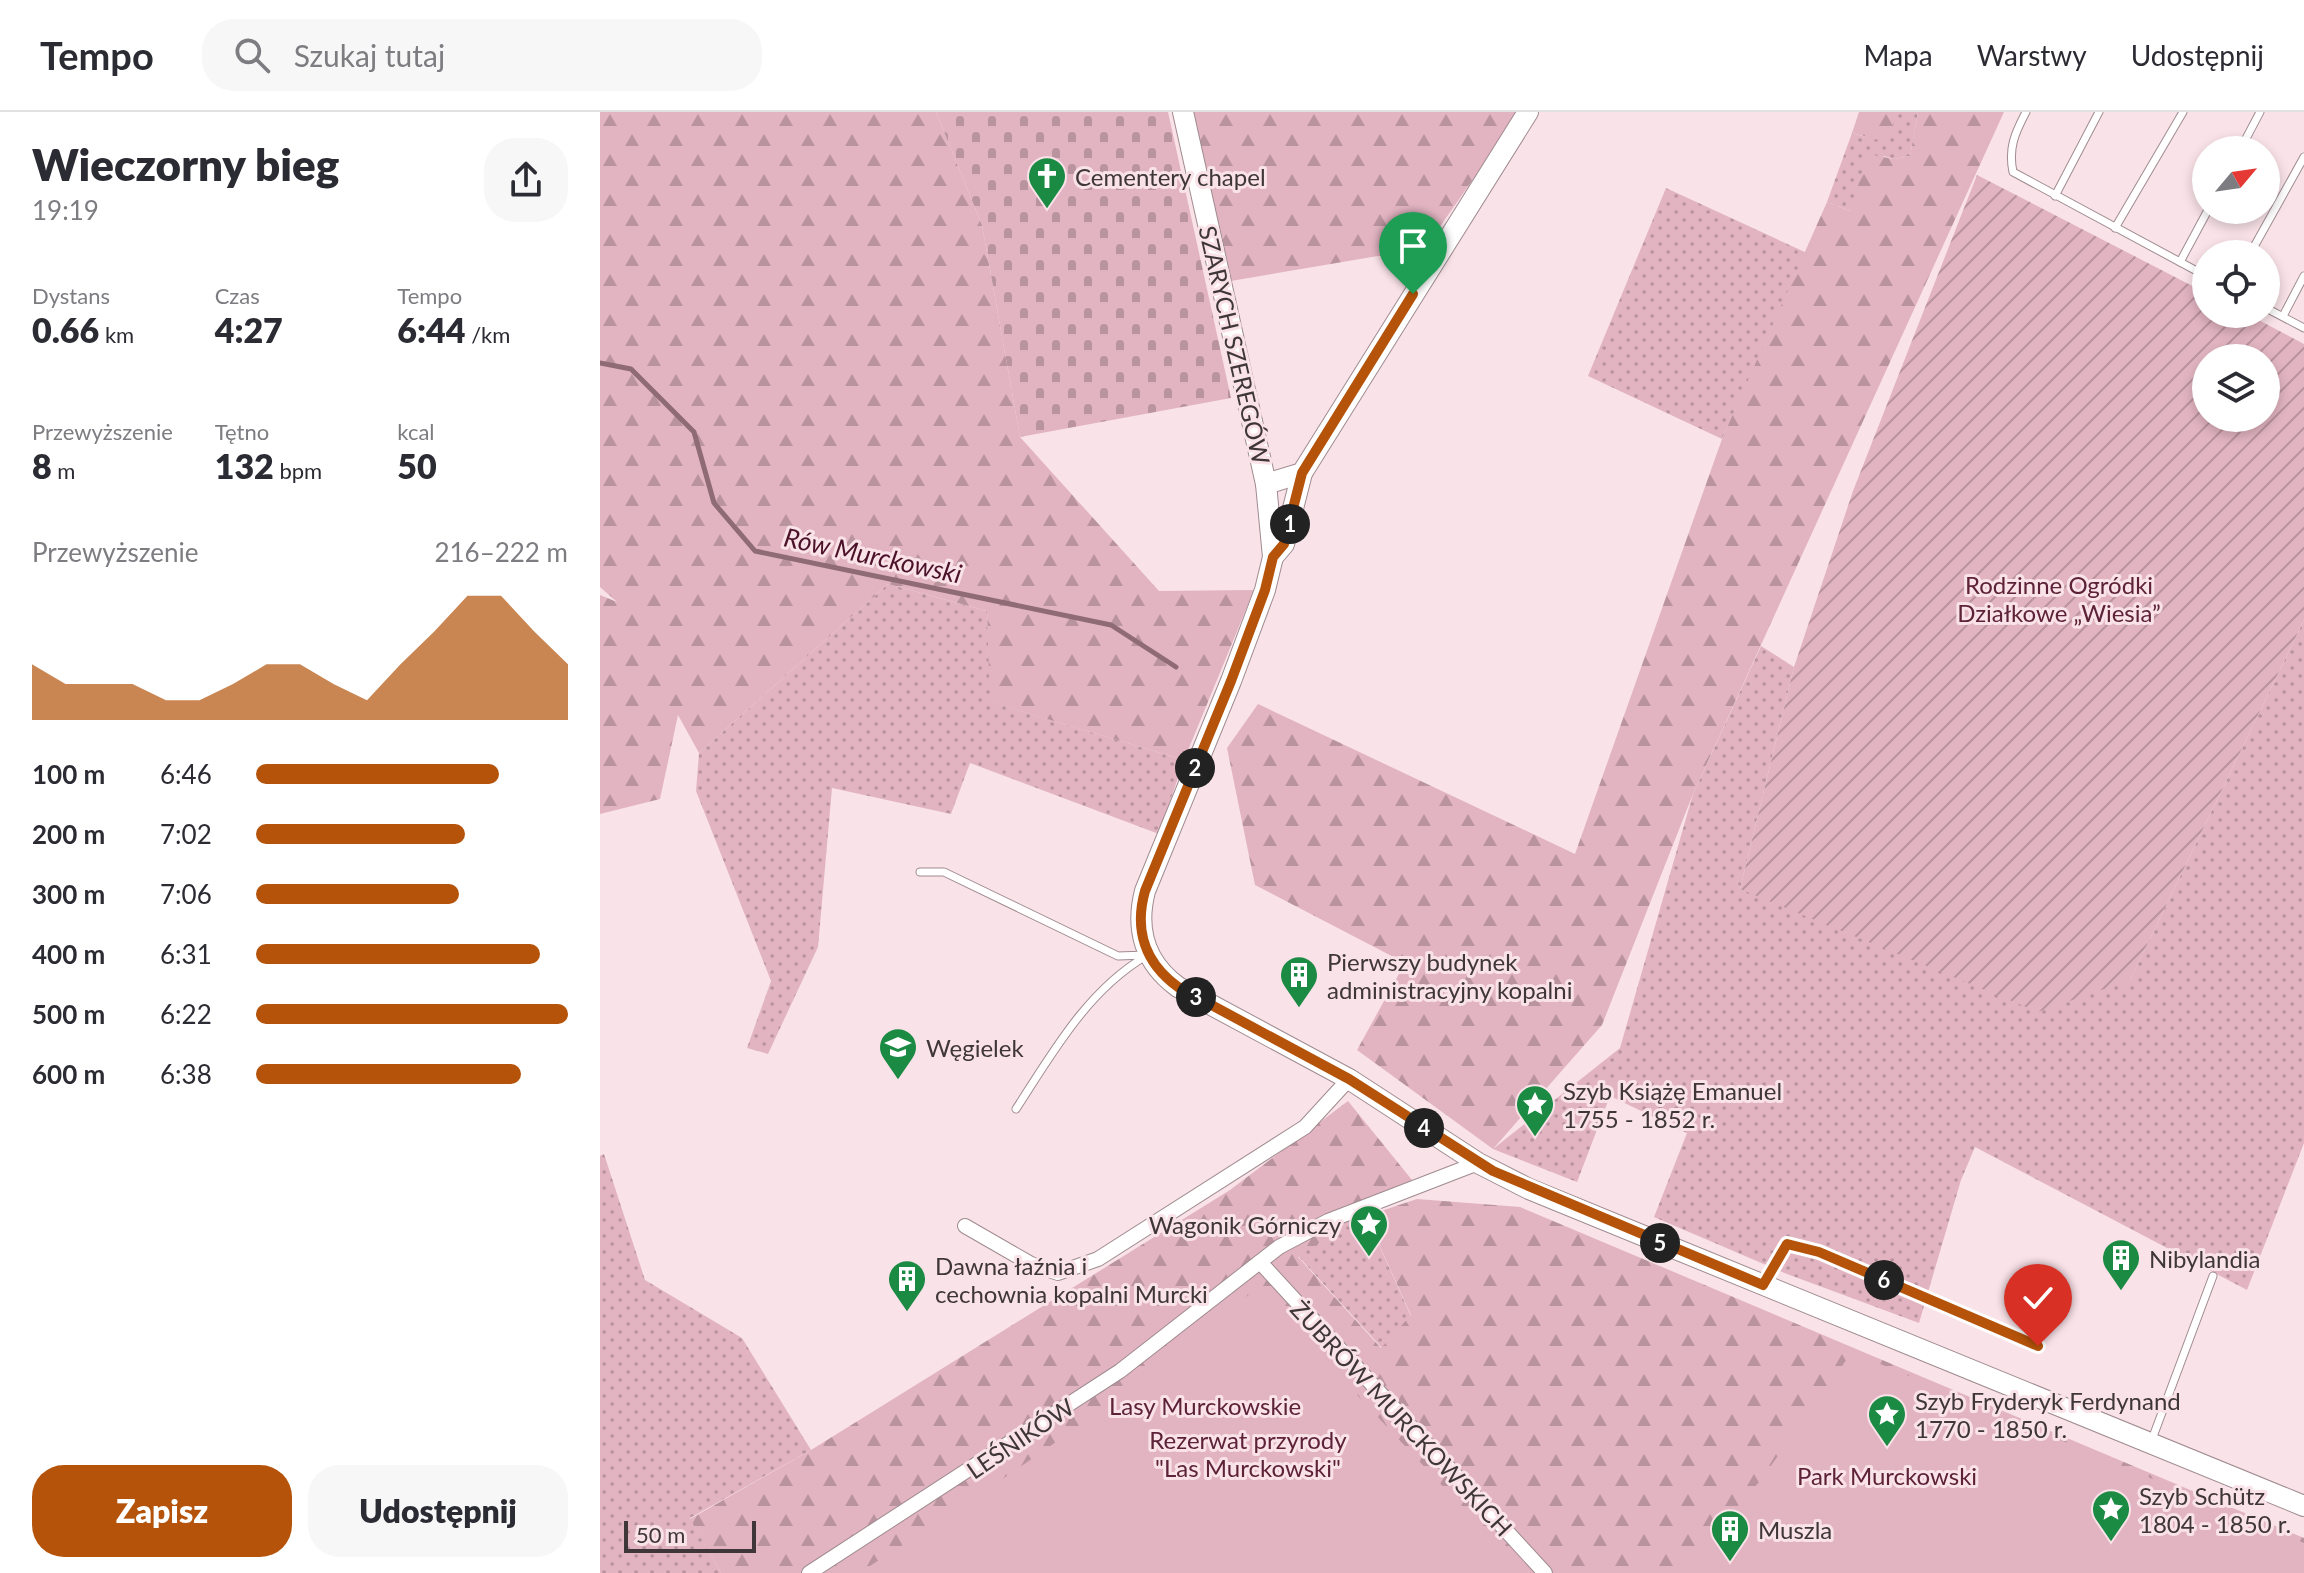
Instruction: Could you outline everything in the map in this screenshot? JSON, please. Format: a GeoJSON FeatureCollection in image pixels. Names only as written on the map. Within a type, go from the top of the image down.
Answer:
{"type":"FeatureCollection","features":[{"type":"Feature","properties":{"kind":"street","name":"SZARYCH SZEREGÓW"},"geometry":{"type":"LineString","coordinates":[[1183,112],[1266,484],[1273,557]]}},
{"type":"Feature","properties":{"kind":"street"},"geometry":{"type":"LineString","coordinates":[[1528,112],[1302,473],[1284,544],[1273,557],[1265,590],[1236,668],[1145,891],[1140,921],[1148,955],[1159,973],[1178,987],[1349,1079],[1478,1163],[1529,1189],[2304,1506]]}},
{"type":"Feature","properties":{"kind":"street"},"geometry":{"type":"LineString","coordinates":[[1266,484],[1302,473]]}},
{"type":"Feature","properties":{"kind":"street"},"geometry":{"type":"LineString","coordinates":[[965,1226],[1031,1264],[1058,1273],[1098,1259],[1305,1127],[1349,1079]]}},
{"type":"Feature","properties":{"kind":"street","name":"LEŚNIKÓW"},"geometry":{"type":"LineString","coordinates":[[809,1573],[1120,1371],[1260,1262],[1328,1221],[1478,1163]]}},
{"type":"Feature","properties":{"kind":"street","name":"ŻUBRÓW MURCKOWSKICH"},"geometry":{"type":"LineString","coordinates":[[1260,1262],[1545,1573]]}},
{"type":"Feature","properties":{"kind":"lane"},"geometry":{"type":"LineString","coordinates":[[2026,112],[2013,137],[2010,157],[2013,172],[2192,268]]}},
{"type":"Feature","properties":{"kind":"lane"},"geometry":{"type":"LineString","coordinates":[[2055,196],[2099,112]]}},
{"type":"Feature","properties":{"kind":"lane"},"geometry":{"type":"LineString","coordinates":[[2115,228],[2183,112]]}},
{"type":"Feature","properties":{"kind":"lane"},"geometry":{"type":"LineString","coordinates":[[2247,136],[2260,112]]}},
{"type":"Feature","properties":{"kind":"lane"},"geometry":{"type":"LineString","coordinates":[[2258,240],[2304,157]]}},
{"type":"Feature","properties":{"kind":"lane"},"geometry":{"type":"LineString","coordinates":[[2180,262],[2200,224]]}},
{"type":"Feature","properties":{"kind":"lane"},"geometry":{"type":"LineString","coordinates":[[2283,316],[2304,276]]}},
{"type":"Feature","properties":{"kind":"lane"},"geometry":{"type":"LineString","coordinates":[[2280,315],[2304,328]]}},
{"type":"Feature","properties":{"kind":"lane"},"geometry":{"type":"LineString","coordinates":[[920,872],[944,872],[1118,956],[1148,955]]}},
{"type":"Feature","properties":{"kind":"lane"},"geometry":{"type":"LineString","coordinates":[[1016,1109],[1063,1037],[1099,990],[1122,970],[1148,955]]}},
{"type":"Feature","properties":{"kind":"lane"},"geometry":{"type":"LineString","coordinates":[[1763,1285],[1787,1244],[1819,1252],[2038,1346]]}},
{"type":"Feature","properties":{"kind":"lane"},"geometry":{"type":"LineString","coordinates":[[2150,1444],[2213,1276]]}},
{"type":"Feature","properties":{"kind":"green space"},"geometry":{"type":"Polygon","coordinates":[[[600,112],[936,112],[982,225],[1020,437],[1159,591],[1254,590],[1184,760],[990,702],[987,611],[888,584],[699,753],[678,715],[660,799],[600,814],[600,595],[617,602],[600,587],[600,112]]]}},
{"type":"Feature","properties":{"kind":"green space"},"geometry":{"type":"Polygon","coordinates":[[[936,112],[1168,112],[1231,398],[1020,437],[982,225],[936,112]]]}},
{"type":"Feature","properties":{"kind":"green space"},"geometry":{"type":"Polygon","coordinates":[[[1193,112],[1520,112],[1425,248],[1231,281],[1193,112]]]}},
{"type":"Feature","properties":{"kind":"green space"},"geometry":{"type":"Polygon","coordinates":[[[1859,112],[1898,112],[1892,128],[1882,141],[1852,133],[1859,112]]]}},
{"type":"Feature","properties":{"kind":"green space"},"geometry":{"type":"Polygon","coordinates":[[[1898,112],[1918,112],[1910,156],[1894,159],[1884,156],[1850,211],[1827,202],[1852,133],[1866,137],[1898,112]]]}},
{"type":"Feature","properties":{"kind":"green space"},"geometry":{"type":"Polygon","coordinates":[[[1918,112],[2004,112],[1693,794],[1602,1025],[1493,1149],[1357,1050],[1405,963],[1255,885],[1227,748],[1258,704],[1575,854],[1722,439],[1827,202],[1850,211],[1868,154],[1894,159],[1910,156],[1918,112]]]}},
{"type":"Feature","properties":{"kind":"green space","name":"Rodzinne Ogródki Działkowe „Wiesia”"},"geometry":{"type":"Polygon","coordinates":[[[1977,175],[2192,286],[2192,328],[2274,328],[2304,344],[2304,620],[2130,980],[2038,1012],[1740,889],[1794,667],[1853,491],[1977,175]]]}},
{"type":"Feature","properties":{"kind":"green space"},"geometry":{"type":"Polygon","coordinates":[[[1666,188],[1807,253],[1722,439],[1588,376],[1666,188]]]}},
{"type":"Feature","properties":{"kind":"green space"},"geometry":{"type":"Polygon","coordinates":[[[888,584],[987,611],[991,702],[1184,760],[1159,834],[970,763],[951,814],[832,788],[818,947],[768,1054],[747,1048],[771,981],[696,791],[699,753],[888,584]]]}},
{"type":"Feature","properties":{"kind":"green space"},"geometry":{"type":"Polygon","coordinates":[[[2304,620],[2304,1143],[2247,1290],[1975,1147],[1961,1180],[1919,1323],[1787,1274],[1654,1217],[1687,1133],[1610,1096],[1577,1182],[1493,1149],[1620,1048],[1693,794],[1761,646],[1794,667],[1740,889],[2130,980],[2304,620]]]}},
{"type":"Feature","properties":{"kind":"green space","name":"Lasy Murckowskie"},"geometry":{"type":"Polygon","coordinates":[[[1348,1101],[1412,1180],[1298,1257],[1381,1348],[1411,1315],[1366,1216],[1417,1199],[1520,1207],[2304,1538],[2304,1573],[721,1573],[690,1519],[811,1450],[1230,1190],[1348,1101]]]}},
{"type":"Feature","properties":{"kind":"green space"},"geometry":{"type":"Polygon","coordinates":[[[604,1154],[645,1280],[742,1338],[811,1450],[690,1518],[721,1573],[600,1573],[600,1156],[604,1154]]]}},
{"type":"Feature","properties":{"kind":"green space"},"geometry":{"type":"Polygon","coordinates":[[[1364,1212],[1411,1316],[1382,1348],[1298,1256],[1364,1212]]]}},
{"type":"Feature","properties":{"kind":"green space","name":"Rezerwat przyrody \"Las Murckowski\""},"geometry":{"type":"Polygon","coordinates":[[[1257,1288],[1524,1573],[859,1573],[968,1503],[1155,1373],[1257,1288]]]}},
{"type":"Feature","properties":{"kind":"green space","name":"Park Murckowski"},"geometry":{"type":"Polygon","coordinates":[[[1852,1352],[2304,1543],[2304,1573],[1679,1573],[1760,1481],[1852,1352]]]}},
{"type":"Feature","properties":{"kind":"waterway","name":"Rów Murckowski"},"geometry":{"type":"LineString","coordinates":[[600,363],[631,369],[694,432],[714,503],[755,551],[1111,625],[1176,667]]}},
{"type":"Feature","properties":{"kind":"place","name":"Cementery chapel"},"geometry":{"type":"Point","coordinates":[1047,210]}},
{"type":"Feature","properties":{"kind":"place","name":"Pierwszy budynek administracyjny kopalni"},"geometry":{"type":"Point","coordinates":[1299,1009]}},
{"type":"Feature","properties":{"kind":"place","name":"Węgielek"},"geometry":{"type":"Point","coordinates":[898,1081]}},
{"type":"Feature","properties":{"kind":"place","name":"Szyb Książę Emanuel 1755 - 1852 r."},"geometry":{"type":"Point","coordinates":[1535,1138]}},
{"type":"Feature","properties":{"kind":"place","name":"Wagonik Górniczy"},"geometry":{"type":"Point","coordinates":[1369,1258]}},
{"type":"Feature","properties":{"kind":"place","name":"Nibylandia"},"geometry":{"type":"Point","coordinates":[2121,1292]}},
{"type":"Feature","properties":{"kind":"place","name":"Dawna łaźnia i cechownia kopalni Murcki"},"geometry":{"type":"Point","coordinates":[907,1313]}},
{"type":"Feature","properties":{"kind":"place","name":"Szyb Fryderyk Ferdynand 1770 - 1850 r."},"geometry":{"type":"Point","coordinates":[1887,1448]}},
{"type":"Feature","properties":{"kind":"place","name":"Szyb Schütz 1804 - 1850 r."},"geometry":{"type":"Point","coordinates":[2111,1543]}},
{"type":"Feature","properties":{"kind":"place","name":"Muszla"},"geometry":{"type":"Point","coordinates":[1730,1563]}},
{"type":"Feature","properties":{"kind":"route"},"geometry":{"type":"LineString","coordinates":[[1413,294],[1302,473],[1284,544],[1273,557],[1265,590],[1231,681],[1145,891],[1140,921],[1148,955],[1159,973],[1178,987],[1349,1079],[1478,1163],[1529,1189],[1763,1285],[1787,1244],[1819,1252],[2038,1346]]}}]}
